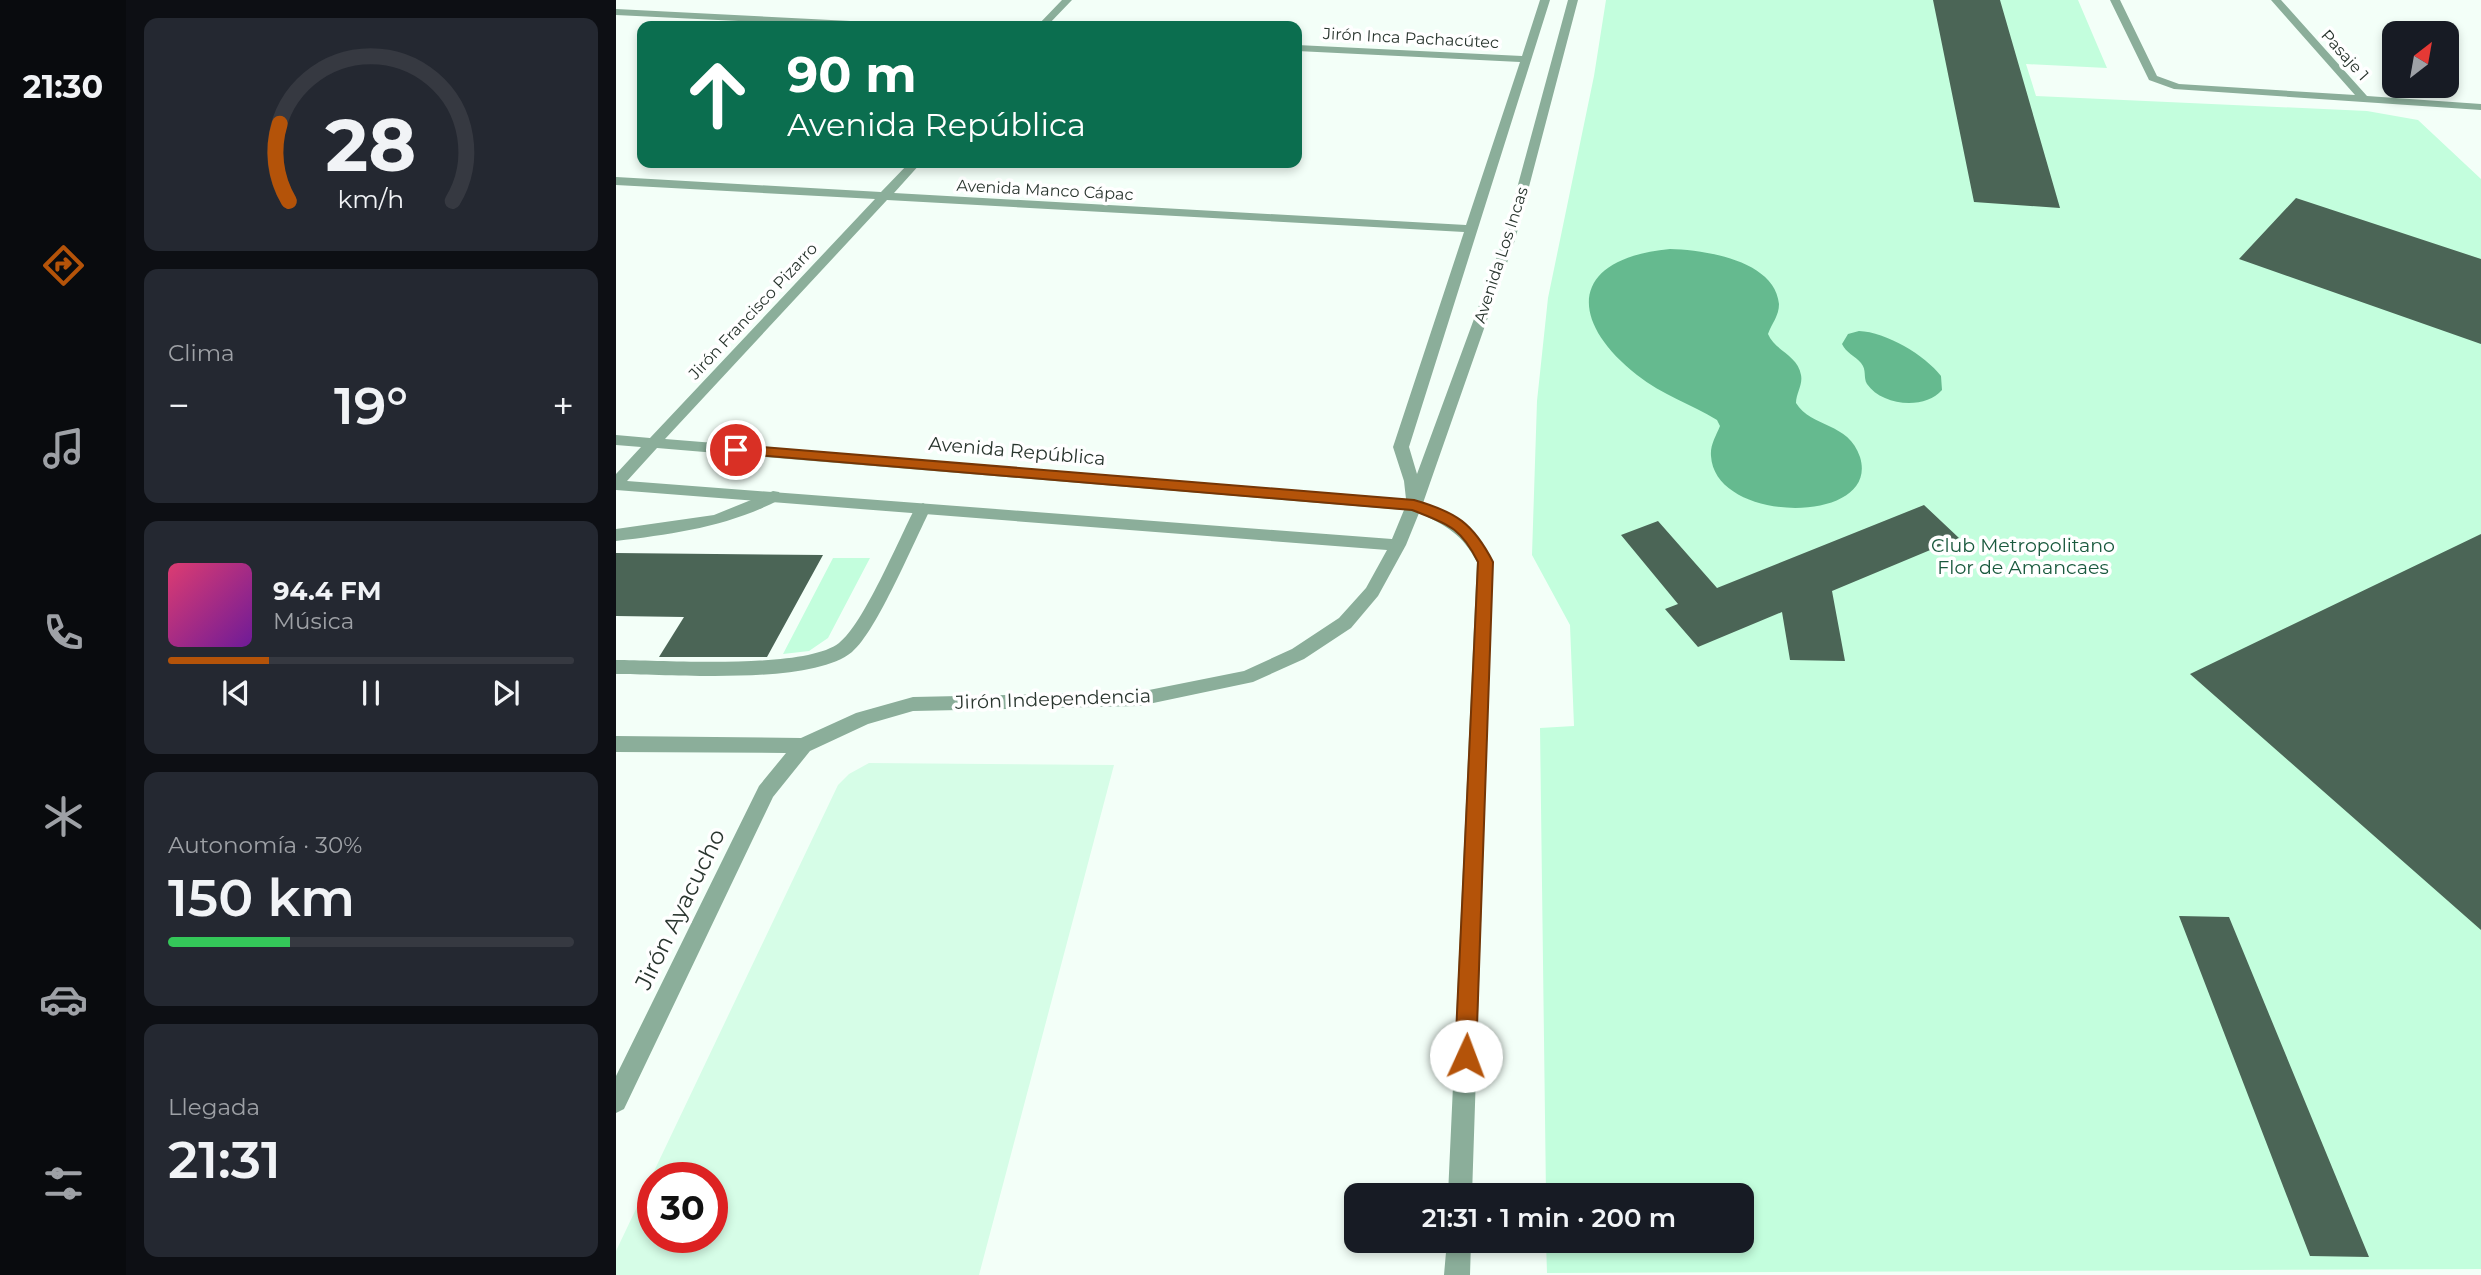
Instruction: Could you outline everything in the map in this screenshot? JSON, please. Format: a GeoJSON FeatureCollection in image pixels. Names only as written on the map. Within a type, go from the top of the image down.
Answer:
{"type":"FeatureCollection","features":[{"type":"Feature","properties":{"kind":"street"},"geometry":{"type":"LineString","coordinates":[[1047,21],[1067,0]]}},
{"type":"Feature","properties":{"kind":"street","name":"Avenida Los Incas"},"geometry":{"type":"LineString","coordinates":[[1414,505],[1412,481],[1401,447],[1545,0]]}},
{"type":"Feature","properties":{"kind":"street","name":"Avenida Los Incas"},"geometry":{"type":"LineString","coordinates":[[1414,505],[1509,240],[1573,0]]}},
{"type":"Feature","properties":{"kind":"street"},"geometry":{"type":"LineString","coordinates":[[2115,0],[2153,78],[2178,87],[2481,107]]}},
{"type":"Feature","properties":{"kind":"street","name":"Pasaje 1"},"geometry":{"type":"LineString","coordinates":[[2276,0],[2364,99]]}},
{"type":"Feature","properties":{"kind":"street"},"geometry":{"type":"LineString","coordinates":[[616,12],[792,21]]}},
{"type":"Feature","properties":{"kind":"street","name":"Jirón Inca Pachacútec"},"geometry":{"type":"LineString","coordinates":[[1302,48],[1524,60]]}},
{"type":"Feature","properties":{"kind":"street","name":"Jirón Francisco Pizarro"},"geometry":{"type":"LineString","coordinates":[[616,484],[910,168]]}},
{"type":"Feature","properties":{"kind":"street","name":"Avenida Manco Cápac"},"geometry":{"type":"LineString","coordinates":[[616,181],[1473,229]]}},
{"type":"Feature","properties":{"kind":"street","name":"Avenida República"},"geometry":{"type":"LineString","coordinates":[[616,440],[1414,505]]}},
{"type":"Feature","properties":{"kind":"street"},"geometry":{"type":"LineString","coordinates":[[616,484],[1398,545]]}},
{"type":"Feature","properties":{"kind":"street"},"geometry":{"type":"LineString","coordinates":[[616,535],[712,523],[747,511],[773,496]]}},
{"type":"Feature","properties":{"kind":"street"},"geometry":{"type":"LineString","coordinates":[[1414,505],[1460,524],[1476,543],[1486,562],[1460,1183]]}},
{"type":"Feature","properties":{"kind":"street","name":"Jirón Independencia"},"geometry":{"type":"LineString","coordinates":[[616,744],[803,746],[863,718],[913,704],[1139,699],[1247,677],[1298,654],[1345,623],[1372,592],[1398,545],[1414,505]]}},
{"type":"Feature","properties":{"kind":"street"},"geometry":{"type":"LineString","coordinates":[[616,667],[768,667],[813,662],[832,655],[846,647],[864,624],[923,508]]}},
{"type":"Feature","properties":{"kind":"street","name":"Jirón Ayacucho"},"geometry":{"type":"LineString","coordinates":[[616,1101],[766,792],[803,746]]}},
{"type":"Feature","properties":{"kind":"street"},"geometry":{"type":"LineString","coordinates":[[1457,1275],[1458,1253]]}},
{"type":"Feature","properties":{"kind":"shaded area"},"geometry":{"type":"Polygon","coordinates":[[[1670,249],[1701,252],[1736,260],[1765,277],[1775,289],[1779,308],[1768,334],[1799,368],[1801,382],[1796,403],[1811,417],[1847,437],[1860,457],[1860,479],[1846,495],[1823,505],[1795,508],[1765,505],[1739,495],[1719,479],[1711,456],[1712,444],[1720,426],[1717,420],[1666,394],[1637,375],[1614,354],[1598,333],[1590,312],[1590,294],[1598,278],[1613,264],[1637,255],[1670,249]]]}},
{"type":"Feature","properties":{"kind":"shaded area"},"geometry":{"type":"Polygon","coordinates":[[[1859,331],[1893,340],[1925,360],[1941,376],[1942,390],[1925,401],[1915,403],[1893,401],[1874,391],[1867,384],[1863,366],[1842,344],[1848,334],[1859,331]]]}},
{"type":"Feature","properties":{"kind":"shaded area"},"geometry":{"type":"Polygon","coordinates":[[[869,763],[1114,765],[979,1275],[616,1275],[616,1251],[637,1207],[637,1253],[728,1253],[728,1162],[658,1162],[838,785],[849,774],[869,763]]]}},
{"type":"Feature","properties":{"kind":"green space","name":"Club Metropolitano Flor de Amancaes"},"geometry":{"type":"Polygon","coordinates":[[[1606,0],[2078,0],[2107,68],[2026,64],[2036,96],[2367,111],[2418,120],[2481,179],[2481,1269],[1547,1273],[1546,1253],[1754,1253],[1754,1183],[1546,1183],[1540,728],[1574,726],[1570,625],[1532,555],[1537,401],[1548,298],[1594,76],[1606,0]]]}},
{"type":"Feature","properties":{"kind":"green space"},"geometry":{"type":"Polygon","coordinates":[[[833,558],[870,558],[828,638],[809,651],[783,654],[833,558]]]}},
{"type":"Feature","properties":{"kind":"building"},"geometry":{"type":"Polygon","coordinates":[[[1933,0],[2000,0],[2060,208],[1974,202],[1933,0]]]}},
{"type":"Feature","properties":{"kind":"building"},"geometry":{"type":"Polygon","coordinates":[[[2296,198],[2481,259],[2481,344],[2239,259],[2296,198]]]}},
{"type":"Feature","properties":{"kind":"building"},"geometry":{"type":"Polygon","coordinates":[[[1924,505],[1959,538],[1832,591],[1845,661],[1790,660],[1782,612],[1698,647],[1665,609],[1678,604],[1621,535],[1658,521],[1717,588],[1924,505]]]}},
{"type":"Feature","properties":{"kind":"building"},"geometry":{"type":"Polygon","coordinates":[[[2481,534],[2481,930],[2190,674],[2481,534]]]}},
{"type":"Feature","properties":{"kind":"building"},"geometry":{"type":"Polygon","coordinates":[[[616,553],[823,555],[767,657],[659,657],[684,617],[616,616],[616,553]]]}},
{"type":"Feature","properties":{"kind":"building"},"geometry":{"type":"Polygon","coordinates":[[[2179,916],[2229,917],[2369,1257],[2310,1256],[2179,916]]]}},
{"type":"Feature","properties":{"kind":"route"},"geometry":{"type":"LineString","coordinates":[[736,450],[1414,505],[1460,524],[1476,543],[1486,562],[1466,1056]]}}]}
